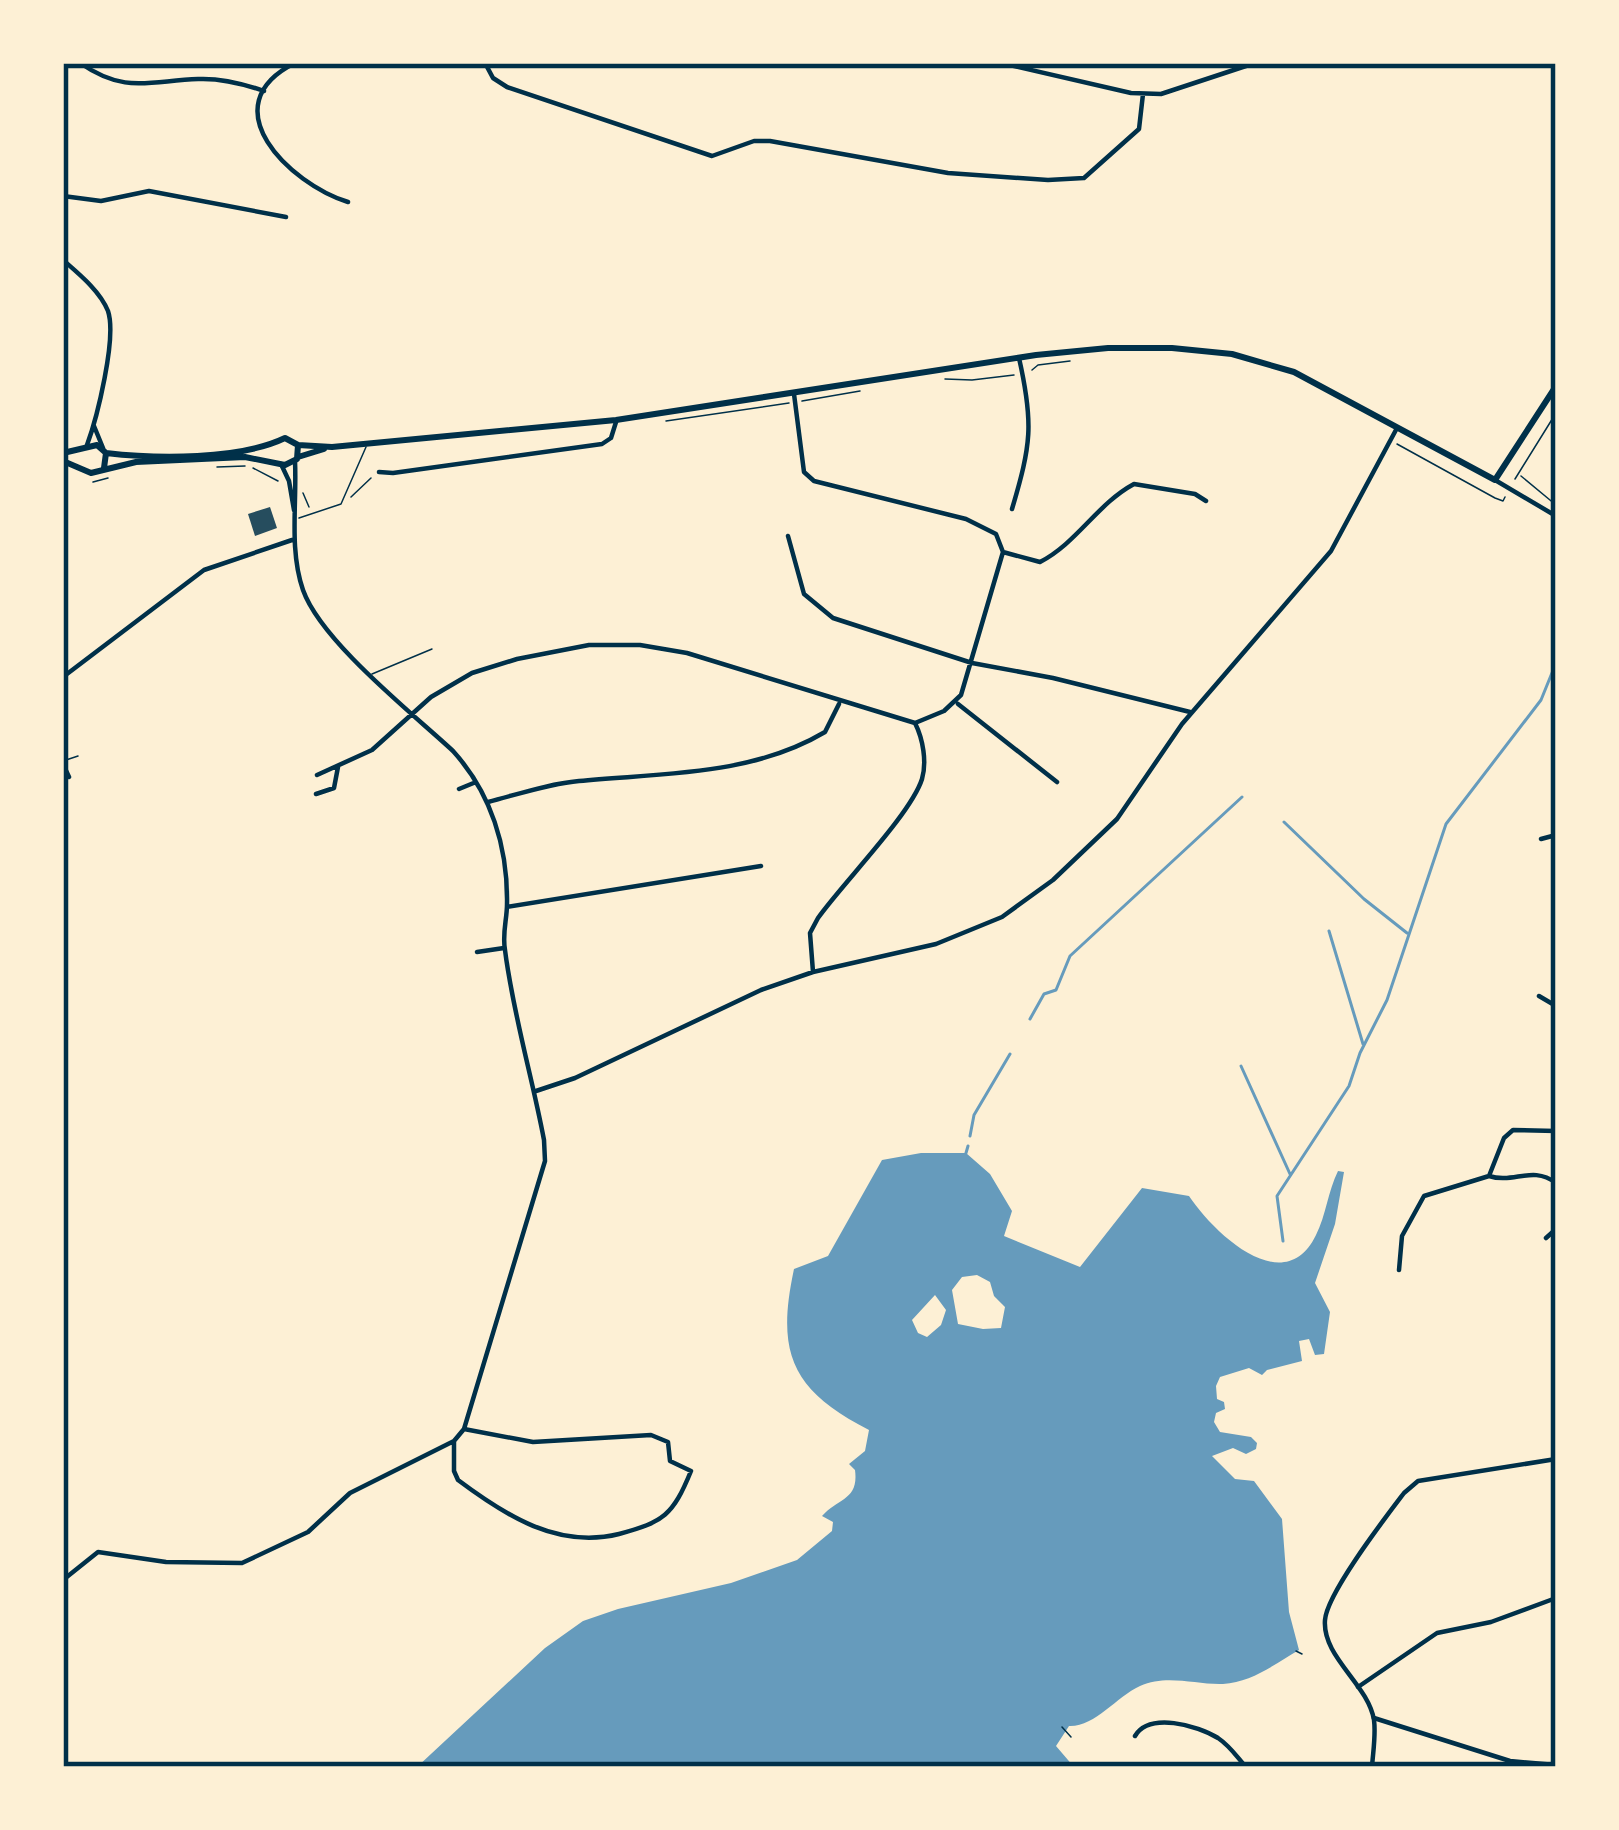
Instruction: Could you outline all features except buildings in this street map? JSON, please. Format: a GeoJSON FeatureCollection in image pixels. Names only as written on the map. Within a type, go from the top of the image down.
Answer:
{"type":"FeatureCollection","features":[{"type":"Feature","properties":{"kind":"main road"},"geometry":{"type":"LineString","coordinates":[[63,457],[84,448],[136,456],[243,451],[289,438],[298,445],[332,447],[616,420],[794,398],[1019,358],[1108,348],[1172,348],[1232,354],[1294,372],[1495,480],[1556,386]]}},
{"type":"Feature","properties":{"kind":"main road"},"geometry":{"type":"LineString","coordinates":[[275,442],[272,453],[279,462]]}},
{"type":"Feature","properties":{"kind":"main road"},"geometry":{"type":"LineString","coordinates":[[297,459],[298,445]]}},
{"type":"Feature","properties":{"kind":"main road"},"geometry":{"type":"LineString","coordinates":[[63,457],[92,473],[136,462],[244,457],[279,462],[332,447]]}},
{"type":"Feature","properties":{"kind":"main road"},"geometry":{"type":"LineString","coordinates":[[79,465],[84,448]]}},
{"type":"Feature","properties":{"kind":"main road"},"geometry":{"type":"LineString","coordinates":[[104,451],[104,468]]}},
{"type":"Feature","properties":{"kind":"street"},"geometry":{"type":"LineString","coordinates":[[80,63],[118,82],[145,86],[206,80],[264,91]]}},
{"type":"Feature","properties":{"kind":"street"},"geometry":{"type":"LineString","coordinates":[[296,63],[264,91],[259,125],[269,148],[322,192],[348,202]]}},
{"type":"Feature","properties":{"kind":"street"},"geometry":{"type":"LineString","coordinates":[[485,63],[493,78],[507,87],[712,155],[754,141],[770,141],[993,178],[1084,178],[1139,129],[1143,94]]}},
{"type":"Feature","properties":{"kind":"street"},"geometry":{"type":"LineString","coordinates":[[1001,63],[1143,94],[1161,94],[1255,63]]}},
{"type":"Feature","properties":{"kind":"street"},"geometry":{"type":"LineString","coordinates":[[63,196],[101,201],[149,191],[286,217]]}},
{"type":"Feature","properties":{"kind":"street"},"geometry":{"type":"LineString","coordinates":[[63,260],[99,296],[110,320],[94,426],[84,448]]}},
{"type":"Feature","properties":{"kind":"street"},"geometry":{"type":"LineString","coordinates":[[1012,509],[1026,463],[1031,424],[1019,358]]}},
{"type":"Feature","properties":{"kind":"street"},"geometry":{"type":"LineString","coordinates":[[317,775],[381,745],[441,690],[484,669],[547,653],[612,644],[687,653],[915,723],[956,703],[1003,552],[996,535],[966,519],[814,481],[804,472],[794,398]]}},
{"type":"Feature","properties":{"kind":"street"},"geometry":{"type":"LineString","coordinates":[[379,472],[602,444],[610,438],[616,420]]}},
{"type":"Feature","properties":{"kind":"street"},"geometry":{"type":"LineString","coordinates":[[94,426],[104,451]]}},
{"type":"Feature","properties":{"kind":"street"},"geometry":{"type":"LineString","coordinates":[[535,1091],[575,1078],[761,990],[813,972],[936,944],[1002,917],[1053,880],[1117,819],[1192,713],[1331,551],[1396,428]]}},
{"type":"Feature","properties":{"kind":"street"},"geometry":{"type":"LineString","coordinates":[[63,1580],[98,1552],[166,1562],[242,1563],[308,1532],[350,1493],[454,1441],[464,1429],[545,1161],[504,948],[503,857],[488,802],[453,751],[331,635],[313,610],[302,587],[294,540],[297,459]]}},
{"type":"Feature","properties":{"kind":"street"},"geometry":{"type":"LineString","coordinates":[[279,462],[290,481],[296,519]]}},
{"type":"Feature","properties":{"kind":"street"},"geometry":{"type":"LineString","coordinates":[[1495,480],[1556,516]]}},
{"type":"Feature","properties":{"kind":"street"},"geometry":{"type":"LineString","coordinates":[[1003,552],[1040,562],[1057,554],[1106,504],[1134,484],[1195,494],[1206,501]]}},
{"type":"Feature","properties":{"kind":"street"},"geometry":{"type":"LineString","coordinates":[[788,536],[801,589],[820,610],[972,663],[1192,713]]}},
{"type":"Feature","properties":{"kind":"street"},"geometry":{"type":"LineString","coordinates":[[63,677],[204,570],[294,540]]}},
{"type":"Feature","properties":{"kind":"street"},"geometry":{"type":"LineString","coordinates":[[488,802],[576,781],[698,773],[744,762],[825,732],[839,702]]}},
{"type":"Feature","properties":{"kind":"street"},"geometry":{"type":"LineString","coordinates":[[956,703],[1057,782]]}},
{"type":"Feature","properties":{"kind":"street"},"geometry":{"type":"LineString","coordinates":[[813,972],[810,933],[818,917],[922,779],[922,747],[915,723]]}},
{"type":"Feature","properties":{"kind":"street"},"geometry":{"type":"LineString","coordinates":[[63,763],[68,777]]}},
{"type":"Feature","properties":{"kind":"street"},"geometry":{"type":"LineString","coordinates":[[316,794],[334,788],[338,767]]}},
{"type":"Feature","properties":{"kind":"street"},"geometry":{"type":"LineString","coordinates":[[459,789],[477,781]]}},
{"type":"Feature","properties":{"kind":"street"},"geometry":{"type":"LineString","coordinates":[[1541,839],[1556,835]]}},
{"type":"Feature","properties":{"kind":"street"},"geometry":{"type":"LineString","coordinates":[[507,907],[761,866]]}},
{"type":"Feature","properties":{"kind":"street"},"geometry":{"type":"LineString","coordinates":[[477,952],[504,948]]}},
{"type":"Feature","properties":{"kind":"street"},"geometry":{"type":"LineString","coordinates":[[1539,996],[1556,1006]]}},
{"type":"Feature","properties":{"kind":"street"},"geometry":{"type":"LineString","coordinates":[[1489,1176],[1504,1138],[1513,1130],[1556,1132]]}},
{"type":"Feature","properties":{"kind":"street"},"geometry":{"type":"LineString","coordinates":[[1399,1270],[1402,1236],[1424,1196],[1489,1176],[1502,1179],[1530,1172],[1556,1183]]}},
{"type":"Feature","properties":{"kind":"street"},"geometry":{"type":"LineString","coordinates":[[1546,1238],[1556,1229]]}},
{"type":"Feature","properties":{"kind":"street"},"geometry":{"type":"LineString","coordinates":[[454,1441],[458,1480],[517,1520],[552,1535],[595,1540],[656,1524],[691,1471],[670,1461],[663,1437],[533,1442],[464,1429]]}},
{"type":"Feature","properties":{"kind":"street"},"geometry":{"type":"LineString","coordinates":[[1372,1767],[1374,1718],[1329,1641],[1324,1625],[1327,1608],[1404,1493],[1418,1481],[1556,1459]]}},
{"type":"Feature","properties":{"kind":"street"},"geometry":{"type":"LineString","coordinates":[[1358,1687],[1437,1633],[1491,1622],[1556,1598]]}},
{"type":"Feature","properties":{"kind":"street"},"geometry":{"type":"LineString","coordinates":[[1374,1718],[1510,1761],[1556,1765]]}},
{"type":"Feature","properties":{"kind":"street"},"geometry":{"type":"LineString","coordinates":[[1135,1736],[1149,1723],[1203,1731],[1233,1750],[1246,1767]]}},
{"type":"Feature","properties":{"kind":"lane"},"geometry":{"type":"LineString","coordinates":[[296,519],[346,499],[367,444]]}},
{"type":"Feature","properties":{"kind":"lane"},"geometry":{"type":"LineString","coordinates":[[372,674],[432,649]]}},
{"type":"Feature","properties":{"kind":"lane"},"geometry":{"type":"LineString","coordinates":[[63,763],[78,756]]}},
{"type":"Feature","properties":{"kind":"path"},"geometry":{"type":"LineString","coordinates":[[939,378],[1023,375],[1038,365],[1075,360]]}},
{"type":"Feature","properties":{"kind":"path"},"geometry":{"type":"LineString","coordinates":[[660,422],[877,388]]}},
{"type":"Feature","properties":{"kind":"path"},"geometry":{"type":"LineString","coordinates":[[1556,413],[1519,473],[1556,505]]}},
{"type":"Feature","properties":{"kind":"path"},"geometry":{"type":"LineString","coordinates":[[1390,440],[1503,501]]}},
{"type":"Feature","properties":{"kind":"path"},"geometry":{"type":"LineString","coordinates":[[207,467],[247,466],[269,477]]}},
{"type":"Feature","properties":{"kind":"path"},"geometry":{"type":"LineString","coordinates":[[346,499],[379,472]]}},
{"type":"Feature","properties":{"kind":"path"},"geometry":{"type":"LineString","coordinates":[[88,482],[111,476]]}},
{"type":"Feature","properties":{"kind":"path"},"geometry":{"type":"LineString","coordinates":[[303,491],[304,504],[310,508]]}},
{"type":"Feature","properties":{"kind":"path"},"geometry":{"type":"LineString","coordinates":[[1296,1651],[1302,1654]]}},
{"type":"Feature","properties":{"kind":"path"},"geometry":{"type":"LineString","coordinates":[[1062,1727],[1071,1736]]}},
{"type":"Feature","properties":{"kind":"water"},"geometry":{"type":"Polygon","coordinates":[[[921,1153],[966,1153],[990,1174],[1012,1211],[1004,1236],[1080,1267],[1142,1188],[1189,1196],[1231,1242],[1268,1261],[1286,1262],[1302,1254],[1316,1235],[1338,1171],[1344,1172],[1335,1224],[1315,1283],[1330,1312],[1324,1354],[1315,1355],[1309,1339],[1299,1341],[1302,1361],[1262,1375],[1249,1368],[1220,1377],[1216,1386],[1217,1399],[1225,1409],[1216,1413],[1214,1422],[1220,1432],[1251,1437],[1257,1443],[1246,1454],[1233,1448],[1212,1456],[1235,1479],[1254,1481],[1282,1519],[1289,1612],[1299,1650],[1234,1683],[1171,1680],[1140,1686],[1097,1717],[1069,1726],[1056,1746],[1074,1767],[417,1767],[545,1648],[583,1621],[731,1583],[797,1560],[832,1531],[833,1522],[822,1516],[854,1487],[855,1470],[849,1464],[865,1451],[869,1430],[806,1384],[789,1346],[789,1298],[794,1269],[828,1256],[882,1160],[921,1153]],[[977,1275],[962,1277],[952,1290],[958,1324],[1001,1328],[1005,1307],[994,1296],[990,1282],[977,1275]],[[935,1295],[912,1320],[918,1333],[927,1337],[941,1325],[946,1310],[935,1295]]]}},
{"type":"Feature","properties":{"kind":"waterway"},"geometry":{"type":"LineString","coordinates":[[1283,1241],[1277,1196],[1349,1086],[1387,1000],[1446,824],[1541,700],[1556,663]]}},
{"type":"Feature","properties":{"kind":"waterway"},"geometry":{"type":"LineString","coordinates":[[1030,1019],[1044,994],[1056,990],[1070,956],[1242,797]]}},
{"type":"Feature","properties":{"kind":"waterway"},"geometry":{"type":"LineString","coordinates":[[1284,822],[1407,933]]}},
{"type":"Feature","properties":{"kind":"waterway"},"geometry":{"type":"LineString","coordinates":[[1329,931],[1363,1044]]}},
{"type":"Feature","properties":{"kind":"waterway"},"geometry":{"type":"LineString","coordinates":[[970,1136],[974,1115],[1010,1054]]}},
{"type":"Feature","properties":{"kind":"waterway"},"geometry":{"type":"LineString","coordinates":[[1241,1066],[1290,1174]]}},
{"type":"Feature","properties":{"kind":"waterway"},"geometry":{"type":"LineString","coordinates":[[966,1153],[968,1146]]}}]}
